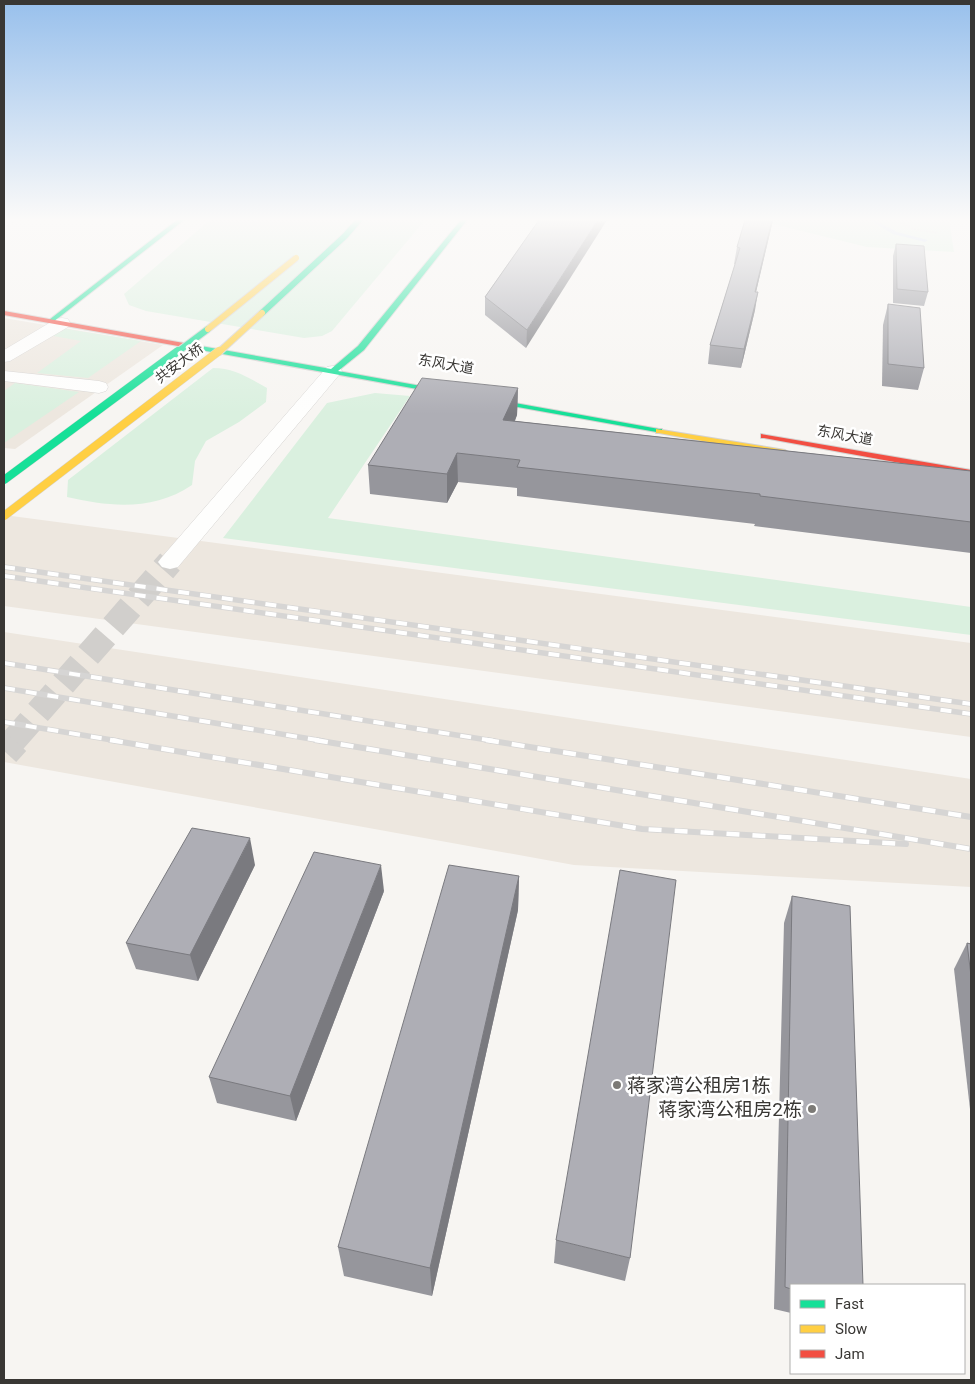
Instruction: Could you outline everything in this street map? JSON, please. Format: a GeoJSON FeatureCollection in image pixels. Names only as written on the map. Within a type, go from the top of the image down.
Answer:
{"type":"FeatureCollection","features":[{"type":"Feature","properties":{"kind":"main road"},"geometry":{"type":"LineString","coordinates":[[66,320],[107,285]]}},
{"type":"Feature","properties":{"kind":"main road","name":"共安大桥"},"geometry":{"type":"LineString","coordinates":[[4,480],[213,326],[264,285]]}},
{"type":"Feature","properties":{"kind":"main road","name":"共安大桥"},"geometry":{"type":"LineString","coordinates":[[4,516],[221,350],[292,285]]}},
{"type":"Feature","properties":{"kind":"main road"},"geometry":{"type":"LineString","coordinates":[[336,360],[361,348],[412,285]]}},
{"type":"Feature","properties":{"kind":"main road"},"geometry":{"type":"LineString","coordinates":[[4,305],[66,320],[364,364]]}},
{"type":"Feature","properties":{"kind":"main road"},"geometry":{"type":"LineString","coordinates":[[4,313],[245,343]]}},
{"type":"Feature","properties":{"kind":"main road","name":"东风大道"},"geometry":{"type":"LineString","coordinates":[[336,360],[472,398],[795,454]]}},
{"type":"Feature","properties":{"kind":"main road","name":"东风大道"},"geometry":{"type":"LineString","coordinates":[[753,434],[971,472]]}},
{"type":"Feature","properties":{"kind":"street"},"geometry":{"type":"LineString","coordinates":[[4,357],[66,320]]}},
{"type":"Feature","properties":{"kind":"street"},"geometry":{"type":"LineString","coordinates":[[170,562],[336,360]]}},
{"type":"Feature","properties":{"kind":"street"},"geometry":{"type":"LineString","coordinates":[[4,376],[100,387]]}},
{"type":"Feature","properties":{"kind":"shaded area"},"geometry":{"type":"Polygon","coordinates":[[[4,318],[163,345],[15,449],[4,448],[4,318]]]}},
{"type":"Feature","properties":{"kind":"shaded area"},"geometry":{"type":"Polygon","coordinates":[[[4,515],[971,643],[971,737],[4,606],[4,515]]]}},
{"type":"Feature","properties":{"kind":"shaded area"},"geometry":{"type":"Polygon","coordinates":[[[4,632],[971,779],[971,887],[574,865],[4,762],[4,632]]]}},
{"type":"Feature","properties":{"kind":"green space"},"geometry":{"type":"Polygon","coordinates":[[[135,285],[371,285],[332,331],[322,336],[304,338],[146,311],[129,305],[124,294],[135,285]]]}},
{"type":"Feature","properties":{"kind":"green space"},"geometry":{"type":"Polygon","coordinates":[[[60,328],[141,341],[88,378],[37,373],[81,341],[48,335],[60,328]]]}},
{"type":"Feature","properties":{"kind":"green space"},"geometry":{"type":"Polygon","coordinates":[[[213,368],[235,372],[267,388],[266,402],[239,422],[206,441],[195,461],[192,485],[162,499],[147,503],[99,503],[67,497],[68,480],[213,368]]]}},
{"type":"Feature","properties":{"kind":"green space"},"geometry":{"type":"Polygon","coordinates":[[[15,383],[79,392],[4,443],[4,391],[15,383]]]}},
{"type":"Feature","properties":{"kind":"green space"},"geometry":{"type":"Polygon","coordinates":[[[375,393],[410,396],[328,518],[971,607],[971,635],[223,538],[327,403],[375,393]]]}},
{"type":"Feature","properties":{"kind":"building"},"geometry":{"type":"Polygon","coordinates":[[[494,285],[556,285],[527,330],[485,297],[494,285]]]}},
{"type":"Feature","properties":{"kind":"building"},"geometry":{"type":"Polygon","coordinates":[[[729,285],[757,285],[755,292],[758,292],[744,349],[710,345],[729,285]]]}},
{"type":"Feature","properties":{"kind":"building"},"geometry":{"type":"Polygon","coordinates":[[[897,285],[927,285],[928,292],[897,289],[897,285]]]}},
{"type":"Feature","properties":{"kind":"building"},"geometry":{"type":"Polygon","coordinates":[[[888,304],[920,308],[924,368],[888,364],[888,304]]]}},
{"type":"Feature","properties":{"kind":"building"},"geometry":{"type":"Polygon","coordinates":[[[422,378],[518,388],[503,420],[971,471],[971,522],[760,496],[760,494],[517,467],[520,460],[457,453],[447,474],[368,465],[422,378]]]}},
{"type":"Feature","properties":{"kind":"building"},"geometry":{"type":"Polygon","coordinates":[[[192,828],[250,838],[190,955],[126,943],[192,828]]]}},
{"type":"Feature","properties":{"kind":"building"},"geometry":{"type":"Polygon","coordinates":[[[314,852],[381,865],[290,1096],[209,1077],[314,852]]]}},
{"type":"Feature","properties":{"kind":"building"},"geometry":{"type":"Polygon","coordinates":[[[449,865],[519,876],[430,1268],[338,1247],[449,865]]]}},
{"type":"Feature","properties":{"kind":"building","name":"蒋家湾公租房1栋"},"geometry":{"type":"Polygon","coordinates":[[[620,870],[676,880],[630,1258],[556,1240],[620,870]]]}},
{"type":"Feature","properties":{"kind":"building","name":"蒋家湾公租房2栋"},"geometry":{"type":"Polygon","coordinates":[[[792,896],[850,906],[863,1284],[790,1284],[790,1289],[785,1287],[792,896]]]}},
{"type":"Feature","properties":{"kind":"building"},"geometry":{"type":"Polygon","coordinates":[[[967,943],[971,944],[971,976],[967,943]]]}},
{"type":"Feature","properties":{"kind":"tunnel"},"geometry":{"type":"LineString","coordinates":[[13,741],[170,562]]}},
{"type":"Feature","properties":{"kind":"tunnel"},"geometry":{"type":"LineString","coordinates":[[4,751],[14,740]]}},
{"type":"Feature","properties":{"kind":"railway"},"geometry":{"type":"LineString","coordinates":[[4,567],[971,704]]}},
{"type":"Feature","properties":{"kind":"railway"},"geometry":{"type":"LineString","coordinates":[[4,576],[971,714]]}},
{"type":"Feature","properties":{"kind":"railway"},"geometry":{"type":"LineString","coordinates":[[4,663],[494,741]]}},
{"type":"Feature","properties":{"kind":"railway"},"geometry":{"type":"LineString","coordinates":[[4,688],[323,741]]}},
{"type":"Feature","properties":{"kind":"railway"},"geometry":{"type":"LineString","coordinates":[[4,722],[118,741]]}},
{"type":"Feature","properties":{"kind":"railway"},"geometry":{"type":"LineString","coordinates":[[110,740],[642,829],[906,844]]}},
{"type":"Feature","properties":{"kind":"railway"},"geometry":{"type":"LineString","coordinates":[[315,740],[971,849]]}},
{"type":"Feature","properties":{"kind":"railway"},"geometry":{"type":"LineString","coordinates":[[486,740],[971,817]]}},
{"type":"Feature","properties":{"kind":"traffic: fast"},"geometry":{"type":"LineString","coordinates":[[51,321],[98,285]]}},
{"type":"Feature","properties":{"kind":"traffic: fast"},"geometry":{"type":"LineString","coordinates":[[262,313],[293,285]]}},
{"type":"Feature","properties":{"kind":"traffic: fast"},"geometry":{"type":"LineString","coordinates":[[333,371],[361,348],[412,285]]}},
{"type":"Feature","properties":{"kind":"traffic: fast"},"geometry":{"type":"LineString","coordinates":[[4,480],[208,329]]}},
{"type":"Feature","properties":{"kind":"traffic: fast"},"geometry":{"type":"LineString","coordinates":[[195,347],[659,431]]}},
{"type":"Feature","properties":{"kind":"traffic: slow"},"geometry":{"type":"LineString","coordinates":[[208,329],[263,285]]}},
{"type":"Feature","properties":{"kind":"traffic: slow"},"geometry":{"type":"LineString","coordinates":[[4,516],[221,350],[262,313]]}},
{"type":"Feature","properties":{"kind":"traffic: slow"},"geometry":{"type":"LineString","coordinates":[[659,431],[785,453]]}},
{"type":"Feature","properties":{"kind":"traffic: jam"},"geometry":{"type":"LineString","coordinates":[[4,313],[195,347]]}},
{"type":"Feature","properties":{"kind":"traffic: jam"},"geometry":{"type":"LineString","coordinates":[[764,436],[971,473]]}},
{"type":"Feature","properties":{"kind":"place","name":"蒋家湾公租房1栋"},"geometry":{"type":"Point","coordinates":[617,1085]}},
{"type":"Feature","properties":{"kind":"place","name":"蒋家湾公租房2栋"},"geometry":{"type":"Point","coordinates":[812,1109]}}]}
